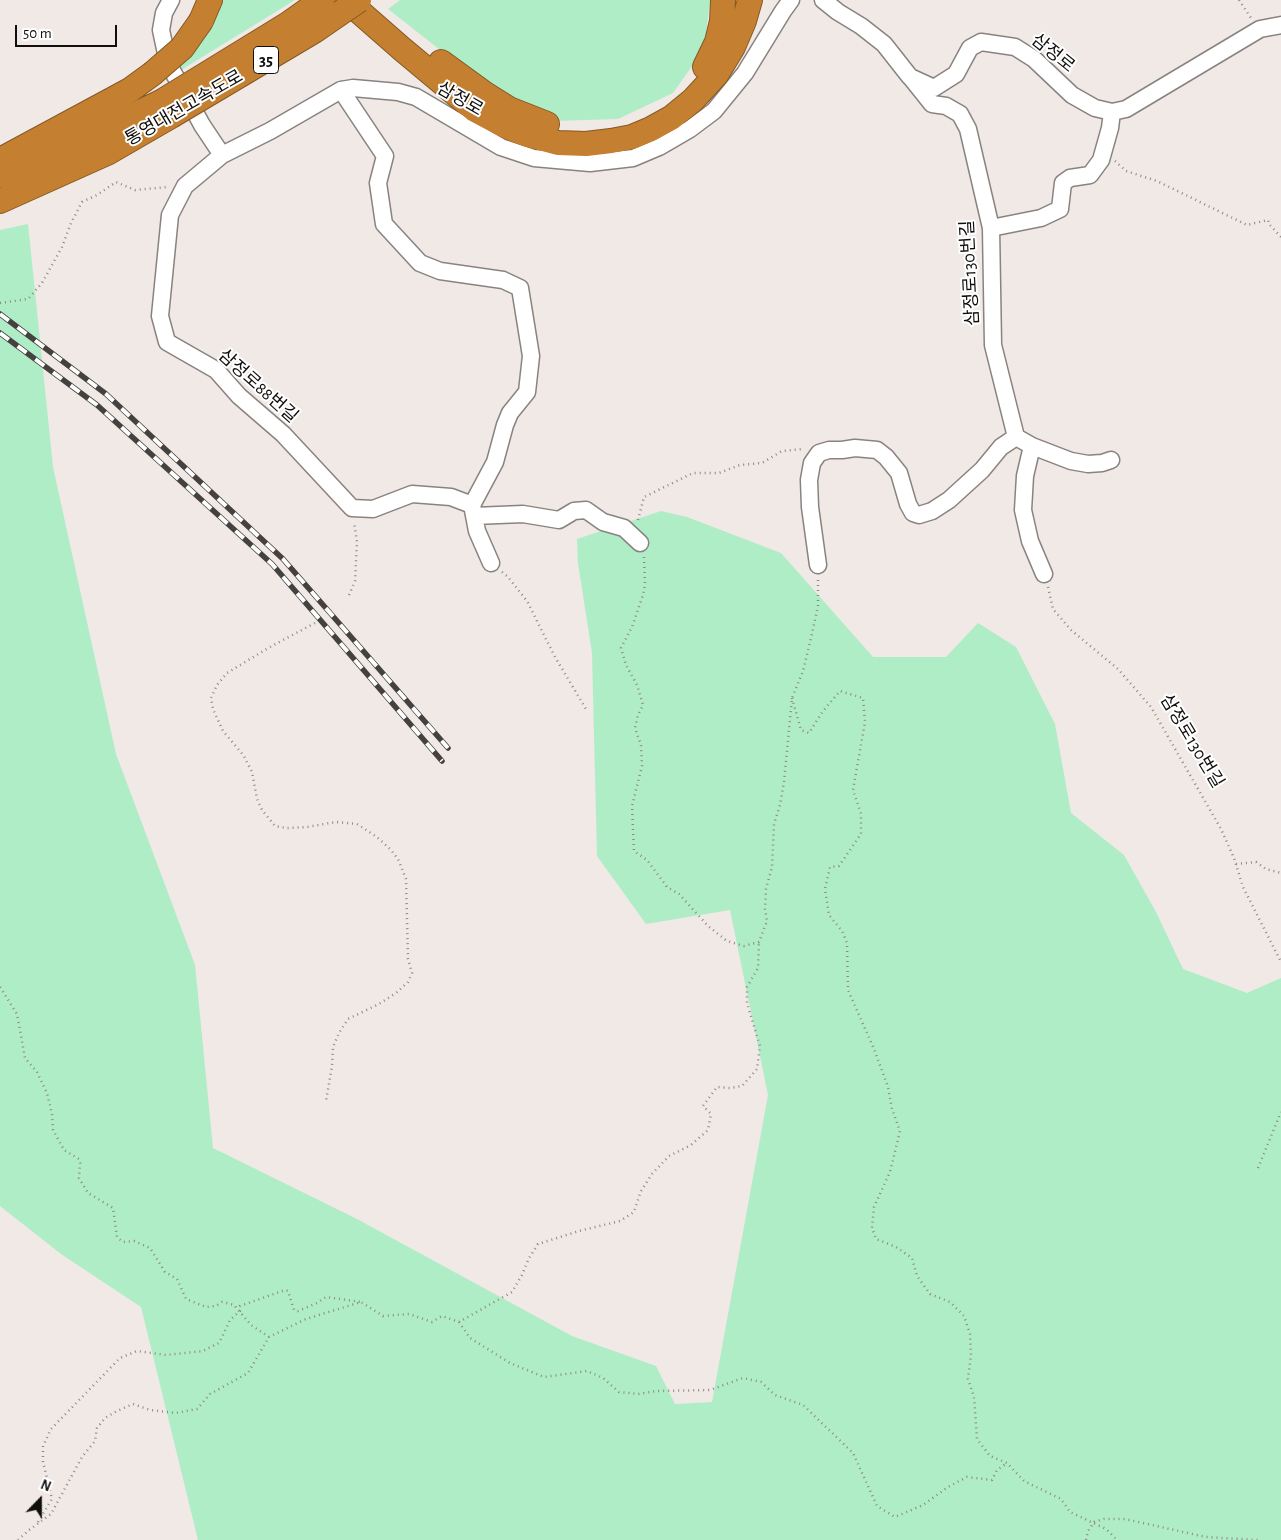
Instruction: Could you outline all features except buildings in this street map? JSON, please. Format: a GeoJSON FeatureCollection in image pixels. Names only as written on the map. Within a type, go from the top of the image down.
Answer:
{"type":"FeatureCollection","features":[{"type":"Feature","properties":{"kind":"highway","name":"통영대전고속도로"},"geometry":{"type":"LineString","coordinates":[[0,201],[107,153],[166,109],[322,0]]}},
{"type":"Feature","properties":{"kind":"highway"},"geometry":{"type":"LineString","coordinates":[[346,0],[475,110],[505,126],[528,135],[558,143],[586,144],[611,142],[632,137],[671,118],[693,100],[716,75],[733,47],[744,21],[750,0]]}},
{"type":"Feature","properties":{"kind":"highway","name":"통영대전고속도로"},"geometry":{"type":"LineString","coordinates":[[0,175],[82,140],[166,109],[314,31],[359,0]]}},
{"type":"Feature","properties":{"kind":"highway"},"geometry":{"type":"LineString","coordinates":[[366,0],[453,72],[509,110],[541,123],[557,127],[591,130],[629,122],[644,116],[674,98],[691,84],[707,65],[717,42],[722,21],[722,0]]}},
{"type":"Feature","properties":{"kind":"highway"},"geometry":{"type":"LineString","coordinates":[[0,160],[130,90],[152,74],[182,48],[205,10]]}},
{"type":"Feature","properties":{"kind":"street"},"geometry":{"type":"LineString","coordinates":[[171,0],[164,13],[161,30],[168,63],[202,125],[222,155]]}},
{"type":"Feature","properties":{"kind":"street","name":"삼정로"},"geometry":{"type":"LineString","coordinates":[[222,155],[270,131],[341,90],[353,88],[398,92],[416,97],[501,147],[534,158],[590,163],[633,158],[667,143],[714,111],[745,73],[782,11],[791,0]]}},
{"type":"Feature","properties":{"kind":"street","name":"삼정로"},"geometry":{"type":"LineString","coordinates":[[823,0],[884,44],[910,77],[934,88],[956,74],[970,48],[981,42],[1015,47],[1034,59],[1072,95],[1095,108],[1112,112]]}},
{"type":"Feature","properties":{"kind":"street"},"geometry":{"type":"LineString","coordinates":[[991,228],[1041,218],[1060,209],[1063,183],[1070,178],[1090,175],[1104,153],[1112,112],[1126,109],[1260,30],[1281,24]]}},
{"type":"Feature","properties":{"kind":"street","name":"삼정로130번길"},"geometry":{"type":"LineString","coordinates":[[910,77],[932,104],[946,106],[960,114],[968,129],[991,228],[993,346],[1016,437]]}},
{"type":"Feature","properties":{"kind":"street"},"geometry":{"type":"LineString","coordinates":[[341,90],[384,156],[378,182],[384,224],[420,264],[440,272],[502,280],[520,288],[530,356],[527,392],[510,413],[504,425],[495,462],[473,510],[477,531],[491,563]]}},
{"type":"Feature","properties":{"kind":"street","name":"삼정로88번길"},"geometry":{"type":"LineString","coordinates":[[222,155],[185,186],[170,215],[160,316],[167,342],[216,370],[239,396],[283,434],[352,508]]}},
{"type":"Feature","properties":{"kind":"street"},"geometry":{"type":"LineString","coordinates":[[818,565],[810,507],[809,480],[812,463],[819,453],[855,448],[877,450],[899,474],[908,504],[912,512],[919,515],[932,511],[949,500],[982,470],[1001,447],[1016,437],[1032,446],[1071,461],[1088,464],[1111,460]]}},
{"type":"Feature","properties":{"kind":"street"},"geometry":{"type":"LineString","coordinates":[[1032,446],[1025,476],[1023,510],[1030,541],[1044,574]]}},
{"type":"Feature","properties":{"kind":"street"},"geometry":{"type":"LineString","coordinates":[[352,508],[373,510],[412,494],[451,497],[473,510],[523,514],[559,520],[574,512],[586,510],[603,522],[624,528],[640,543]]}},
{"type":"Feature","properties":{"kind":"path"},"geometry":{"type":"LineString","coordinates":[[1239,0],[1240,5],[1260,30]]}},
{"type":"Feature","properties":{"kind":"path"},"geometry":{"type":"LineString","coordinates":[[1104,153],[1126,170],[1157,181],[1247,225],[1268,220],[1269,224],[1281,237]]}},
{"type":"Feature","properties":{"kind":"path"},"geometry":{"type":"LineString","coordinates":[[0,303],[28,299],[42,283],[62,247],[71,222],[82,202],[97,195],[116,182],[135,190],[185,186]]}},
{"type":"Feature","properties":{"kind":"path"},"geometry":{"type":"LineString","coordinates":[[758,942],[744,946],[726,941],[708,926],[679,894],[666,887],[647,860],[634,851],[632,806],[642,766],[641,745],[635,728],[643,705],[637,685],[626,666],[621,648],[632,627],[645,585],[644,556],[636,532],[644,497],[662,486],[693,473],[720,473],[740,465],[762,463],[782,451],[823,448],[830,450]]}},
{"type":"Feature","properties":{"kind":"path"},"geometry":{"type":"LineString","coordinates":[[350,595],[355,581],[357,542],[352,508]]}},
{"type":"Feature","properties":{"kind":"path"},"geometry":{"type":"LineString","coordinates":[[491,563],[508,577],[527,601],[555,657],[586,708]]}},
{"type":"Feature","properties":{"kind":"path"},"geometry":{"type":"LineString","coordinates":[[459,1322],[512,1292],[538,1244],[620,1221],[634,1212],[641,1191],[652,1174],[669,1156],[691,1145],[708,1130],[711,1114],[703,1106],[717,1087],[730,1088],[742,1086],[757,1069],[760,1046],[747,1002],[747,987],[758,968],[758,942],[767,921],[765,909],[766,889],[772,867],[774,824],[784,782],[792,698],[803,671],[818,606],[818,565]]}},
{"type":"Feature","properties":{"kind":"path","name":"삼정로130번길"},"geometry":{"type":"LineString","coordinates":[[1044,574],[1053,609],[1071,630],[1118,669],[1151,707],[1221,829],[1236,864],[1243,887],[1281,962]]}},
{"type":"Feature","properties":{"kind":"path"},"geometry":{"type":"LineString","coordinates":[[315,624],[270,647],[227,673],[217,685],[211,698],[213,709],[223,731],[244,756],[252,772],[256,799],[275,826],[286,828],[307,827],[336,822],[358,824],[377,837],[391,850],[398,859],[406,879],[408,959],[412,973],[408,982],[396,993],[379,1004],[348,1019],[333,1047],[326,1101]]}},
{"type":"Feature","properties":{"kind":"path"},"geometry":{"type":"LineString","coordinates":[[792,698],[802,730],[809,733],[840,691],[863,698],[865,722],[853,790],[861,814],[861,834],[840,866],[830,866],[825,889],[829,915],[842,931],[847,943],[848,990],[874,1049],[888,1087],[892,1109],[900,1131],[890,1172],[874,1207],[872,1228],[876,1239],[896,1247],[912,1258],[917,1276],[930,1294],[950,1302],[964,1316],[970,1334],[971,1355],[968,1379],[974,1397],[977,1439],[990,1456],[1007,1463],[1024,1481],[1061,1499],[1070,1512],[1106,1529],[1117,1540]]}},
{"type":"Feature","properties":{"kind":"path"},"geometry":{"type":"LineString","coordinates":[[1236,864],[1256,862],[1266,870],[1281,873]]}},
{"type":"Feature","properties":{"kind":"path"},"geometry":{"type":"LineString","coordinates":[[0,987],[17,1014],[25,1058],[38,1072],[47,1093],[52,1114],[53,1130],[64,1150],[78,1159],[80,1163],[79,1178],[88,1193],[113,1208],[117,1237],[123,1242],[134,1242],[150,1248],[165,1272],[177,1279],[186,1299],[206,1307],[216,1306],[222,1302],[234,1305],[251,1325],[269,1337]]}},
{"type":"Feature","properties":{"kind":"path"},"geometry":{"type":"LineString","coordinates":[[1258,1168],[1281,1112]]}},
{"type":"Feature","properties":{"kind":"path"},"geometry":{"type":"LineString","coordinates":[[38,1524],[52,1499],[43,1462],[43,1446],[51,1430],[120,1358],[137,1351],[166,1354],[203,1351],[219,1343],[230,1320],[240,1311],[240,1306],[285,1290],[288,1291],[294,1310],[298,1311],[326,1297],[361,1302],[383,1316],[409,1314],[432,1322],[442,1316],[459,1322],[470,1338],[510,1363],[544,1377],[586,1371],[603,1378],[619,1392],[638,1394],[657,1391],[710,1390],[743,1378],[761,1382],[775,1394],[803,1405],[853,1453],[877,1506],[895,1517],[923,1505],[948,1487],[967,1477],[992,1480],[997,1470],[1007,1463]]}},
{"type":"Feature","properties":{"kind":"path"},"geometry":{"type":"LineString","coordinates":[[18,1540],[51,1514],[82,1457],[95,1441],[97,1428],[105,1418],[133,1404],[150,1410],[176,1413],[197,1409],[210,1394],[248,1373],[269,1337],[306,1319],[361,1302]]}},
{"type":"Feature","properties":{"kind":"path"},"geometry":{"type":"LineString","coordinates":[[1086,1540],[1088,1531],[1094,1523],[1104,1519],[1125,1519],[1206,1537],[1258,1540]]}},
{"type":"Feature","properties":{"kind":"green space"},"geometry":{"type":"Polygon","coordinates":[[[221,0],[295,0],[160,83],[221,0]]]}},
{"type":"Feature","properties":{"kind":"green space"},"geometry":{"type":"Polygon","coordinates":[[[400,0],[710,1],[704,49],[673,93],[618,119],[553,121],[482,83],[388,9],[400,0]]]}},
{"type":"Feature","properties":{"kind":"green space"},"geometry":{"type":"Polygon","coordinates":[[[28,224],[53,467],[116,754],[195,965],[213,1148],[357,1219],[572,1336],[656,1366],[675,1404],[712,1402],[768,1095],[730,910],[646,924],[597,856],[592,653],[578,563],[577,539],[661,511],[687,517],[781,553],[873,657],[946,657],[978,623],[1016,647],[1055,724],[1071,813],[1124,855],[1156,912],[1183,969],[1247,993],[1281,978],[1281,1540],[198,1540],[141,1307],[61,1254],[0,1206],[0,230],[28,224]]]}},
{"type":"Feature","properties":{"kind":"railway"},"geometry":{"type":"LineString","coordinates":[[0,314],[106,394],[283,559],[448,748]]}},
{"type":"Feature","properties":{"kind":"railway"},"geometry":{"type":"LineString","coordinates":[[0,333],[97,405],[272,564],[442,761]]}}]}
